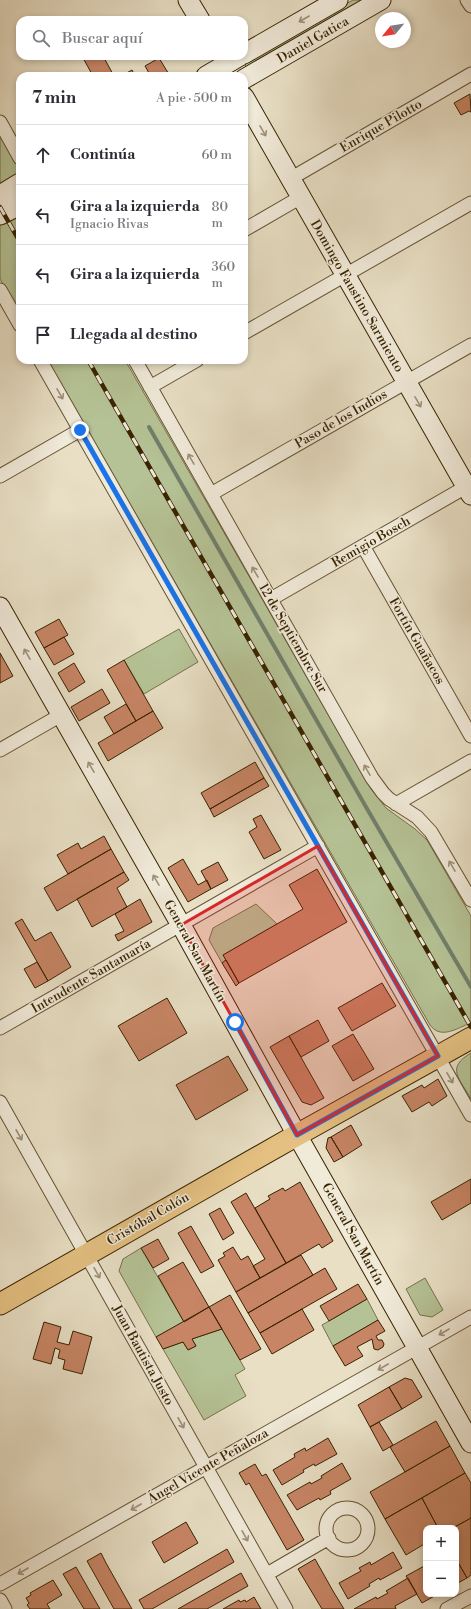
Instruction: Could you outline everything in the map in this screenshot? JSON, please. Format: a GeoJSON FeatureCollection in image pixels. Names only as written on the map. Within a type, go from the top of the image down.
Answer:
{"type":"FeatureCollection","features":[{"type":"Feature","properties":{"kind":"main road"},"geometry":{"type":"LineString","coordinates":[[188,0],[198,16]]}},
{"type":"Feature","properties":{"kind":"main road","name":"Daniel Gatica"},"geometry":{"type":"LineString","coordinates":[[248,52],[338,0]]}},
{"type":"Feature","properties":{"kind":"main road","name":"Daniel Gatica"},"geometry":{"type":"LineString","coordinates":[[248,77],[381,0]]}},
{"type":"Feature","properties":{"kind":"main road"},"geometry":{"type":"LineString","coordinates":[[213,72],[229,63]]}},
{"type":"Feature","properties":{"kind":"main road","name":"Domingo Faustino Sarmiento"},"geometry":{"type":"LineString","coordinates":[[248,104],[406,382],[469,488]]}},
{"type":"Feature","properties":{"kind":"main road"},"geometry":{"type":"LineString","coordinates":[[0,195],[16,185]]}},
{"type":"Feature","properties":{"kind":"main road"},"geometry":{"type":"LineString","coordinates":[[0,215],[16,207]]}},
{"type":"Feature","properties":{"kind":"main road","name":"General San Martín"},"geometry":{"type":"LineString","coordinates":[[0,607],[181,925],[297,1135],[471,1443]]}},
{"type":"Feature","properties":{"kind":"main road","name":"Cristóbal Colón"},"geometry":{"type":"LineString","coordinates":[[0,1304],[471,1038]]}},
{"type":"Feature","properties":{"kind":"street"},"geometry":{"type":"LineString","coordinates":[[467,0],[471,6]]}},
{"type":"Feature","properties":{"kind":"street","name":"Enrique Pilotto"},"geometry":{"type":"LineString","coordinates":[[290,179],[471,74]]}},
{"type":"Feature","properties":{"kind":"street"},"geometry":{"type":"LineString","coordinates":[[0,122],[16,151]]}},
{"type":"Feature","properties":{"kind":"street"},"geometry":{"type":"LineString","coordinates":[[248,228],[301,197]]}},
{"type":"Feature","properties":{"kind":"street"},"geometry":{"type":"LineString","coordinates":[[248,331],[471,204]]}},
{"type":"Feature","properties":{"kind":"street"},"geometry":{"type":"LineString","coordinates":[[0,290],[16,318]]}},
{"type":"Feature","properties":{"kind":"street","name":"Paso de los Indios"},"geometry":{"type":"LineString","coordinates":[[211,494],[471,345]]}},
{"type":"Feature","properties":{"kind":"street"},"geometry":{"type":"LineString","coordinates":[[42,364],[471,1115]]}},
{"type":"Feature","properties":{"kind":"street","name":"12 de Septiembre Sur"},"geometry":{"type":"LineString","coordinates":[[137,364],[372,778],[383,793],[396,804],[417,817],[431,832],[471,899]]}},
{"type":"Feature","properties":{"kind":"street"},"geometry":{"type":"LineString","coordinates":[[150,387],[190,364]]}},
{"type":"Feature","properties":{"kind":"street"},"geometry":{"type":"LineString","coordinates":[[0,476],[80,430]]}},
{"type":"Feature","properties":{"kind":"street","name":"Remigio Bosch"},"geometry":{"type":"LineString","coordinates":[[271,600],[363,546],[469,488]]}},
{"type":"Feature","properties":{"kind":"street","name":"Fortín Guañacos"},"geometry":{"type":"LineString","coordinates":[[363,546],[471,736]]}},
{"type":"Feature","properties":{"kind":"street"},"geometry":{"type":"LineString","coordinates":[[0,750],[61,715]]}},
{"type":"Feature","properties":{"kind":"street"},"geometry":{"type":"LineString","coordinates":[[396,804],[471,761]]}},
{"type":"Feature","properties":{"kind":"street","name":"Intendente Santamaría"},"geometry":{"type":"LineString","coordinates":[[0,1028],[318,846]]}},
{"type":"Feature","properties":{"kind":"street","name":"Juan Bautista Justo"},"geometry":{"type":"LineString","coordinates":[[0,1102],[286,1609]]}},
{"type":"Feature","properties":{"kind":"street","name":"Ángel Vicente Peñaloza"},"geometry":{"type":"LineString","coordinates":[[0,1584],[471,1317]]}},
{"type":"Feature","properties":{"kind":"street"},"geometry":{"type":"LineString","coordinates":[[267,1574],[329,1538]]}},
{"type":"Feature","properties":{"kind":"street"},"geometry":{"type":"LineString","coordinates":[[447,1609],[471,1596]]}},
{"type":"Feature","properties":{"kind":"street"},"geometry":{"type":"LineString","coordinates":[[0,1600],[5,1609]]}},
{"type":"Feature","properties":{"kind":"highlighted area"},"geometry":{"type":"Polygon","coordinates":[[[318,846],[438,1056],[297,1135],[181,925],[318,846]]]}},
{"type":"Feature","properties":{"kind":"green space"},"geometry":{"type":"Polygon","coordinates":[[[353,0],[369,0],[246,67],[245,64],[248,60],[353,0]]]}},
{"type":"Feature","properties":{"kind":"green space"},"geometry":{"type":"Polygon","coordinates":[[[0,133],[16,161],[16,178],[0,187],[0,133]]]}},
{"type":"Feature","properties":{"kind":"green space"},"geometry":{"type":"Polygon","coordinates":[[[16,216],[16,307],[0,279],[0,224],[16,216]]]}},
{"type":"Feature","properties":{"kind":"green space"},"geometry":{"type":"Polygon","coordinates":[[[49,364],[127,364],[371,789],[386,808],[415,829],[427,840],[471,916],[471,1023],[449,1032],[439,1032],[430,1025],[49,364]]]}},
{"type":"Feature","properties":{"kind":"green space"},"geometry":{"type":"Polygon","coordinates":[[[179,629],[198,662],[144,694],[124,660],[179,629]]]}},
{"type":"Feature","properties":{"kind":"green space"},"geometry":{"type":"Polygon","coordinates":[[[256,904],[277,924],[223,955],[226,960],[222,963],[209,940],[213,928],[256,904]]]}},
{"type":"Feature","properties":{"kind":"green space"},"geometry":{"type":"Polygon","coordinates":[[[471,1053],[471,1099],[459,1080],[457,1069],[458,1064],[463,1058],[471,1053]]]}},
{"type":"Feature","properties":{"kind":"green space"},"geometry":{"type":"Polygon","coordinates":[[[141,1248],[184,1322],[156,1337],[119,1271],[123,1259],[141,1248]]]}},
{"type":"Feature","properties":{"kind":"green space"},"geometry":{"type":"Polygon","coordinates":[[[425,1278],[443,1310],[432,1317],[420,1315],[406,1289],[425,1278]]]}},
{"type":"Feature","properties":{"kind":"green space"},"geometry":{"type":"Polygon","coordinates":[[[367,1299],[378,1320],[333,1346],[322,1325],[367,1299]]]}},
{"type":"Feature","properties":{"kind":"green space"},"geometry":{"type":"Polygon","coordinates":[[[222,1329],[245,1369],[235,1375],[246,1396],[204,1420],[163,1349],[183,1342],[188,1350],[196,1346],[192,1339],[222,1329]]]}},
{"type":"Feature","properties":{"kind":"building"},"geometry":{"type":"Polygon","coordinates":[[[84,60],[105,60],[112,72],[91,72],[84,60]]]}},
{"type":"Feature","properties":{"kind":"building"},"geometry":{"type":"Polygon","coordinates":[[[156,60],[160,60],[168,72],[148,72],[145,66],[156,60]]]}},
{"type":"Feature","properties":{"kind":"building"},"geometry":{"type":"Polygon","coordinates":[[[470,94],[471,112],[469,111],[461,115],[454,103],[470,94]]]}},
{"type":"Feature","properties":{"kind":"building"},"geometry":{"type":"Polygon","coordinates":[[[59,619],[68,635],[44,648],[35,632],[59,619]]]}},
{"type":"Feature","properties":{"kind":"building"},"geometry":{"type":"Polygon","coordinates":[[[64,637],[74,654],[54,665],[44,648],[64,637]]]}},
{"type":"Feature","properties":{"kind":"building"},"geometry":{"type":"Polygon","coordinates":[[[0,653],[13,676],[0,683],[0,653]]]}},
{"type":"Feature","properties":{"kind":"building"},"geometry":{"type":"Polygon","coordinates":[[[124,660],[153,711],[136,721],[107,670],[124,660]]]}},
{"type":"Feature","properties":{"kind":"building"},"geometry":{"type":"Polygon","coordinates":[[[74,663],[85,682],[69,692],[58,673],[74,663]]]}},
{"type":"Feature","properties":{"kind":"building"},"geometry":{"type":"Polygon","coordinates":[[[102,689],[110,703],[79,721],[71,707],[102,689]]]}},
{"type":"Feature","properties":{"kind":"building"},"geometry":{"type":"Polygon","coordinates":[[[126,704],[136,721],[114,734],[104,717],[126,704]]]}},
{"type":"Feature","properties":{"kind":"building"},"geometry":{"type":"Polygon","coordinates":[[[153,711],[163,728],[108,761],[98,743],[153,711]]]}},
{"type":"Feature","properties":{"kind":"building"},"geometry":{"type":"Polygon","coordinates":[[[255,762],[264,778],[210,809],[201,793],[255,762]]]}},
{"type":"Feature","properties":{"kind":"building"},"geometry":{"type":"Polygon","coordinates":[[[264,778],[269,786],[214,817],[210,809],[264,778]]]}},
{"type":"Feature","properties":{"kind":"building"},"geometry":{"type":"Polygon","coordinates":[[[261,815],[281,850],[264,859],[249,832],[257,827],[253,819],[261,815]]]}},
{"type":"Feature","properties":{"kind":"building"},"geometry":{"type":"Polygon","coordinates":[[[104,836],[111,849],[68,874],[57,855],[78,843],[81,849],[104,836]]]}},
{"type":"Feature","properties":{"kind":"building"},"geometry":{"type":"Polygon","coordinates":[[[111,849],[124,872],[57,911],[44,888],[111,849]]]}},
{"type":"Feature","properties":{"kind":"building"},"geometry":{"type":"Polygon","coordinates":[[[183,859],[198,885],[207,880],[211,889],[188,902],[168,868],[183,859]]]}},
{"type":"Feature","properties":{"kind":"building"},"geometry":{"type":"Polygon","coordinates":[[[218,862],[228,880],[211,889],[201,871],[218,862]]]}},
{"type":"Feature","properties":{"kind":"building"},"geometry":{"type":"Polygon","coordinates":[[[317,869],[347,922],[239,983],[223,955],[303,909],[289,885],[317,869]]]}},
{"type":"Feature","properties":{"kind":"building"},"geometry":{"type":"Polygon","coordinates":[[[124,872],[129,880],[117,888],[127,907],[92,927],[77,899],[124,872]]]}},
{"type":"Feature","properties":{"kind":"building"},"geometry":{"type":"Polygon","coordinates":[[[140,899],[152,922],[118,941],[115,935],[124,931],[115,914],[140,899]]]}},
{"type":"Feature","properties":{"kind":"building"},"geometry":{"type":"Polygon","coordinates":[[[22,919],[35,941],[51,932],[71,967],[48,981],[15,923],[22,919]]]}},
{"type":"Feature","properties":{"kind":"building"},"geometry":{"type":"Polygon","coordinates":[[[226,960],[239,983],[236,986],[222,963],[226,960]]]}},
{"type":"Feature","properties":{"kind":"building"},"geometry":{"type":"Polygon","coordinates":[[[37,962],[48,981],[35,988],[24,969],[37,962]]]}},
{"type":"Feature","properties":{"kind":"building"},"geometry":{"type":"Polygon","coordinates":[[[382,983],[396,1006],[352,1031],[338,1008],[382,983]]]}},
{"type":"Feature","properties":{"kind":"building"},"geometry":{"type":"Polygon","coordinates":[[[167,998],[187,1033],[139,1061],[118,1026],[167,998]]]}},
{"type":"Feature","properties":{"kind":"building"},"geometry":{"type":"Polygon","coordinates":[[[318,1020],[329,1041],[301,1057],[289,1036],[318,1020]]]}},
{"type":"Feature","properties":{"kind":"building"},"geometry":{"type":"Polygon","coordinates":[[[353,1034],[374,1069],[353,1081],[332,1046],[353,1034]]]}},
{"type":"Feature","properties":{"kind":"building"},"geometry":{"type":"Polygon","coordinates":[[[289,1036],[324,1098],[311,1105],[302,1102],[270,1047],[289,1036]]]}},
{"type":"Feature","properties":{"kind":"building"},"geometry":{"type":"Polygon","coordinates":[[[228,1056],[248,1090],[196,1120],[176,1085],[228,1056]]]}},
{"type":"Feature","properties":{"kind":"building"},"geometry":{"type":"Polygon","coordinates":[[[438,1079],[447,1096],[432,1106],[429,1102],[412,1112],[402,1096],[422,1085],[424,1088],[438,1079]]]}},
{"type":"Feature","properties":{"kind":"building"},"geometry":{"type":"Polygon","coordinates":[[[351,1125],[362,1145],[343,1157],[331,1137],[351,1125]]]}},
{"type":"Feature","properties":{"kind":"building"},"geometry":{"type":"Polygon","coordinates":[[[331,1137],[343,1157],[334,1162],[326,1148],[328,1138],[331,1137]]]}},
{"type":"Feature","properties":{"kind":"building"},"geometry":{"type":"Polygon","coordinates":[[[471,1179],[471,1203],[442,1220],[431,1202],[471,1179]]]}},
{"type":"Feature","properties":{"kind":"building"},"geometry":{"type":"Polygon","coordinates":[[[300,1182],[333,1241],[322,1248],[319,1244],[286,1263],[255,1208],[270,1199],[268,1196],[283,1188],[285,1191],[300,1182]]]}},
{"type":"Feature","properties":{"kind":"building"},"geometry":{"type":"Polygon","coordinates":[[[246,1193],[286,1263],[260,1278],[253,1266],[265,1259],[231,1202],[246,1193]]]}},
{"type":"Feature","properties":{"kind":"building"},"geometry":{"type":"Polygon","coordinates":[[[220,1208],[234,1233],[223,1240],[209,1214],[220,1208]]]}},
{"type":"Feature","properties":{"kind":"building"},"geometry":{"type":"Polygon","coordinates":[[[191,1226],[214,1266],[201,1273],[178,1233],[191,1226]]]}},
{"type":"Feature","properties":{"kind":"building"},"geometry":{"type":"Polygon","coordinates":[[[158,1239],[169,1259],[153,1268],[141,1248],[158,1239]]]}},
{"type":"Feature","properties":{"kind":"building"},"geometry":{"type":"Polygon","coordinates":[[[233,1247],[241,1260],[248,1256],[260,1278],[236,1292],[218,1260],[225,1256],[223,1253],[233,1247]]]}},
{"type":"Feature","properties":{"kind":"building"},"geometry":{"type":"Polygon","coordinates":[[[301,1255],[313,1275],[248,1313],[236,1292],[301,1255]]]}},
{"type":"Feature","properties":{"kind":"building"},"geometry":{"type":"Polygon","coordinates":[[[183,1262],[209,1307],[184,1322],[158,1276],[183,1262]]]}},
{"type":"Feature","properties":{"kind":"building"},"geometry":{"type":"Polygon","coordinates":[[[325,1268],[337,1289],[260,1333],[248,1313],[325,1268]]]}},
{"type":"Feature","properties":{"kind":"building"},"geometry":{"type":"Polygon","coordinates":[[[358,1284],[367,1299],[329,1321],[320,1306],[358,1284]]]}},
{"type":"Feature","properties":{"kind":"building"},"geometry":{"type":"Polygon","coordinates":[[[230,1295],[261,1349],[240,1360],[209,1307],[230,1295]]]}},
{"type":"Feature","properties":{"kind":"building"},"geometry":{"type":"Polygon","coordinates":[[[209,1307],[222,1329],[192,1339],[196,1346],[188,1350],[183,1342],[163,1349],[156,1337],[209,1307]]]}},
{"type":"Feature","properties":{"kind":"building"},"geometry":{"type":"Polygon","coordinates":[[[302,1309],[314,1330],[272,1354],[260,1333],[302,1309]]]}},
{"type":"Feature","properties":{"kind":"building"},"geometry":{"type":"Polygon","coordinates":[[[378,1320],[385,1331],[376,1336],[378,1340],[382,1340],[384,1344],[383,1347],[378,1350],[374,1349],[372,1339],[357,1347],[363,1356],[345,1366],[333,1346],[378,1320]]]}},
{"type":"Feature","properties":{"kind":"building"},"geometry":{"type":"Polygon","coordinates":[[[44,1322],[61,1327],[57,1342],[69,1345],[73,1331],[92,1337],[82,1374],[63,1369],[65,1360],[58,1358],[60,1350],[55,1348],[51,1364],[33,1359],[44,1322]]]}},
{"type":"Feature","properties":{"kind":"building"},"geometry":{"type":"Polygon","coordinates":[[[405,1378],[412,1380],[422,1397],[402,1409],[389,1387],[405,1378]]]}},
{"type":"Feature","properties":{"kind":"building"},"geometry":{"type":"Polygon","coordinates":[[[389,1387],[402,1409],[370,1427],[358,1405],[389,1387]]]}},
{"type":"Feature","properties":{"kind":"building"},"geometry":{"type":"Polygon","coordinates":[[[436,1421],[450,1446],[405,1472],[390,1447],[436,1421]]]}},
{"type":"Feature","properties":{"kind":"building"},"geometry":{"type":"Polygon","coordinates":[[[379,1422],[393,1445],[383,1451],[370,1427],[379,1422]]]}},
{"type":"Feature","properties":{"kind":"building"},"geometry":{"type":"Polygon","coordinates":[[[328,1438],[337,1454],[315,1466],[314,1464],[303,1470],[304,1472],[282,1485],[273,1470],[295,1457],[294,1454],[305,1448],[306,1451],[328,1438]]]}},
{"type":"Feature","properties":{"kind":"building"},"geometry":{"type":"Polygon","coordinates":[[[450,1446],[465,1473],[385,1519],[370,1492],[450,1446]]]}},
{"type":"Feature","properties":{"kind":"building"},"geometry":{"type":"Polygon","coordinates":[[[342,1463],[351,1479],[330,1491],[331,1494],[320,1500],[319,1498],[297,1510],[287,1495],[310,1482],[311,1484],[322,1478],[321,1476],[342,1463]]]}},
{"type":"Feature","properties":{"kind":"building"},"geometry":{"type":"Polygon","coordinates":[[[255,1464],[262,1476],[266,1474],[304,1540],[287,1550],[249,1483],[246,1485],[239,1473],[255,1464]]]}},
{"type":"Feature","properties":{"kind":"building"},"geometry":{"type":"Polygon","coordinates":[[[465,1473],[471,1483],[471,1518],[458,1525],[436,1525],[422,1498],[465,1473]]]}},
{"type":"Feature","properties":{"kind":"building"},"geometry":{"type":"Polygon","coordinates":[[[422,1498],[436,1525],[423,1525],[423,1545],[406,1555],[385,1519],[422,1498]]]}},
{"type":"Feature","properties":{"kind":"building"},"geometry":{"type":"Polygon","coordinates":[[[471,1518],[471,1575],[467,1578],[459,1564],[458,1525],[471,1518]]]}},
{"type":"Feature","properties":{"kind":"building"},"geometry":{"type":"Polygon","coordinates":[[[186,1522],[198,1543],[164,1563],[152,1542],[186,1522]]]}},
{"type":"Feature","properties":{"kind":"building"},"geometry":{"type":"Polygon","coordinates":[[[227,1549],[234,1562],[152,1609],[144,1609],[139,1600],[227,1549]]]}},
{"type":"Feature","properties":{"kind":"building"},"geometry":{"type":"Polygon","coordinates":[[[393,1552],[402,1568],[380,1580],[379,1578],[369,1584],[370,1586],[348,1599],[339,1583],[361,1571],[359,1568],[370,1562],[371,1565],[393,1552]]]}},
{"type":"Feature","properties":{"kind":"building"},"geometry":{"type":"Polygon","coordinates":[[[101,1553],[132,1609],[114,1609],[87,1561],[101,1553]]]}},
{"type":"Feature","properties":{"kind":"building"},"geometry":{"type":"Polygon","coordinates":[[[315,1559],[344,1609],[322,1609],[298,1569],[315,1559]]]}},
{"type":"Feature","properties":{"kind":"building"},"geometry":{"type":"Polygon","coordinates":[[[459,1564],[467,1578],[459,1582],[459,1564]]]}},
{"type":"Feature","properties":{"kind":"building"},"geometry":{"type":"Polygon","coordinates":[[[76,1567],[100,1609],[84,1609],[63,1574],[76,1567]]]}},
{"type":"Feature","properties":{"kind":"building"},"geometry":{"type":"Polygon","coordinates":[[[423,1567],[423,1597],[433,1597],[422,1603],[406,1576],[423,1567]]]}},
{"type":"Feature","properties":{"kind":"building"},"geometry":{"type":"Polygon","coordinates":[[[241,1573],[248,1586],[207,1609],[178,1609],[241,1573]]]}},
{"type":"Feature","properties":{"kind":"building"},"geometry":{"type":"Polygon","coordinates":[[[408,1578],[417,1594],[395,1606],[396,1609],[354,1609],[376,1597],[377,1599],[388,1593],[386,1591],[408,1578]]]}},
{"type":"Feature","properties":{"kind":"building"},"geometry":{"type":"Polygon","coordinates":[[[53,1580],[62,1595],[47,1604],[50,1609],[30,1609],[27,1605],[29,1603],[26,1598],[31,1595],[30,1593],[53,1580]]]}},
{"type":"Feature","properties":{"kind":"building"},"geometry":{"type":"Polygon","coordinates":[[[254,1597],[261,1609],[223,1609],[239,1600],[240,1602],[245,1600],[246,1602],[254,1597]]]}},
{"type":"Feature","properties":{"kind":"waterway"},"geometry":{"type":"LineString","coordinates":[[149,427],[366,807],[471,987]]}},
{"type":"Feature","properties":{"kind":"railway"},"geometry":{"type":"LineString","coordinates":[[0,207],[16,235]]}},
{"type":"Feature","properties":{"kind":"railway"},"geometry":{"type":"LineString","coordinates":[[90,364],[471,1027]]}},
{"type":"Feature","properties":{"kind":"route"},"geometry":{"type":"LineString","coordinates":[[80,430],[438,1056],[297,1135],[235,1022]]}}]}
